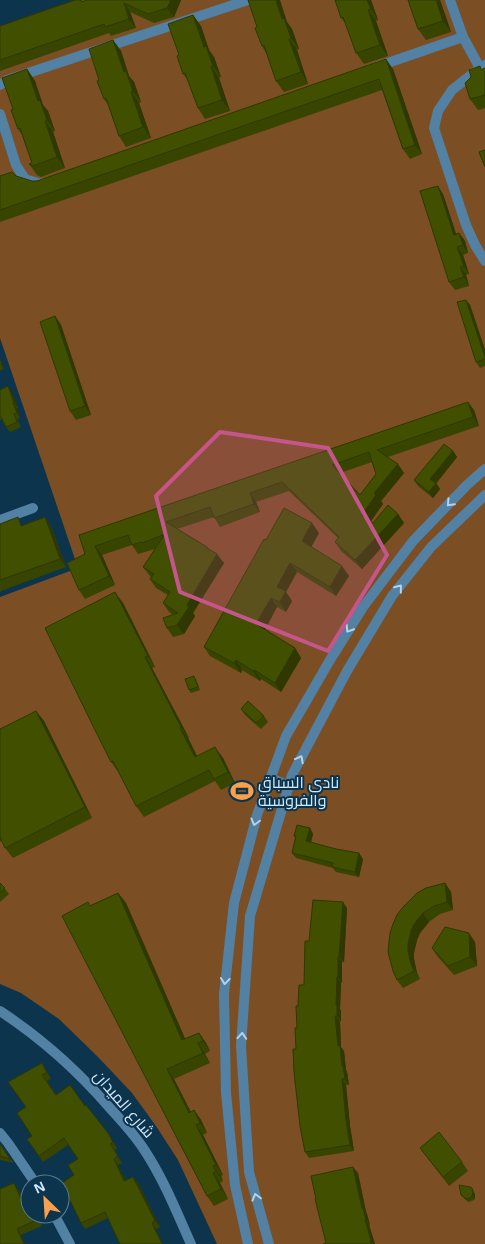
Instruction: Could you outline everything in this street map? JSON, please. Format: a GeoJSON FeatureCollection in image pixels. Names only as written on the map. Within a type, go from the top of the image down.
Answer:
{"type":"FeatureCollection","features":[{"type":"Feature","properties":{"kind":"street"},"geometry":{"type":"LineString","coordinates":[[0,85],[7,80],[248,0]]}},
{"type":"Feature","properties":{"kind":"street"},"geometry":{"type":"LineString","coordinates":[[450,0],[463,37],[482,66],[452,90],[438,111],[434,128],[466,225],[485,261]]}},
{"type":"Feature","properties":{"kind":"street"},"geometry":{"type":"LineString","coordinates":[[369,70],[463,37]]}},
{"type":"Feature","properties":{"kind":"street"},"geometry":{"type":"LineString","coordinates":[[0,114],[16,165],[25,179],[41,184],[51,180]]}},
{"type":"Feature","properties":{"kind":"street"},"geometry":{"type":"LineString","coordinates":[[248,1244],[235,1185],[226,1093],[224,994],[234,903],[257,815],[286,736],[363,607],[413,541],[467,484],[485,469]]}},
{"type":"Feature","properties":{"kind":"street"},"geometry":{"type":"LineString","coordinates":[[269,1244],[249,1172],[241,1046],[250,916],[292,776],[348,671],[392,596],[432,547],[485,495]]}},
{"type":"Feature","properties":{"kind":"street"},"geometry":{"type":"LineString","coordinates":[[0,520],[33,508]]}},
{"type":"Feature","properties":{"kind":"street"},"geometry":{"type":"LineString","coordinates":[[271,778],[289,786]]}},
{"type":"Feature","properties":{"kind":"street","name":"شارع الميدان"},"geometry":{"type":"LineString","coordinates":[[0,1011],[42,1041],[93,1088],[134,1135],[159,1175],[191,1244]]}},
{"type":"Feature","properties":{"kind":"street"},"geometry":{"type":"LineString","coordinates":[[225,1075],[243,1076]]}},
{"type":"Feature","properties":{"kind":"street"},"geometry":{"type":"LineString","coordinates":[[0,1133],[29,1174]]}},
{"type":"Feature","properties":{"kind":"street"},"geometry":{"type":"LineString","coordinates":[[230,1133],[247,1133]]}},
{"type":"Feature","properties":{"kind":"street"},"geometry":{"type":"LineString","coordinates":[[59,1224],[70,1244]]}},
{"type":"Feature","properties":{"kind":"highlighted area"},"geometry":{"type":"Polygon","coordinates":[[[220,432],[328,448],[387,555],[328,651],[180,592],[156,496],[220,432]]]}},
{"type":"Feature","properties":{"kind":"shaded area","name":"نادي السباق والفروسية"},"geometry":{"type":"Polygon","coordinates":[[[76,0],[485,0],[485,1244],[217,1244],[178,1160],[132,1093],[59,1019],[21,993],[0,984],[0,597],[78,568],[0,338],[0,31],[76,0]]]}},
{"type":"Feature","properties":{"kind":"building"},"geometry":{"type":"Polygon","coordinates":[[[75,0],[81,0],[82,2],[86,0],[171,0],[167,8],[148,14],[124,3],[129,19],[105,27],[104,24],[0,60],[0,26],[75,0]]]}},
{"type":"Feature","properties":{"kind":"building"},"geometry":{"type":"Polygon","coordinates":[[[248,0],[276,0],[291,38],[289,39],[301,72],[276,81],[264,45],[262,46],[255,28],[257,27],[248,0]]]}},
{"type":"Feature","properties":{"kind":"building"},"geometry":{"type":"Polygon","coordinates":[[[335,0],[367,0],[371,9],[368,10],[380,45],[356,53],[335,0]]]}},
{"type":"Feature","properties":{"kind":"building"},"geometry":{"type":"Polygon","coordinates":[[[408,0],[436,0],[443,21],[418,29],[408,0]]]}},
{"type":"Feature","properties":{"kind":"building"},"geometry":{"type":"Polygon","coordinates":[[[193,15],[213,66],[211,66],[222,100],[198,108],[185,73],[183,74],[177,56],[179,55],[168,24],[193,15]]]}},
{"type":"Feature","properties":{"kind":"building"},"geometry":{"type":"Polygon","coordinates":[[[113,40],[133,91],[131,92],[143,127],[119,136],[106,98],[104,99],[97,81],[99,80],[89,49],[113,40]]]}},
{"type":"Feature","properties":{"kind":"building"},"geometry":{"type":"Polygon","coordinates":[[[386,59],[415,145],[403,149],[379,79],[0,210],[0,176],[12,172],[16,176],[37,181],[386,59]]]}},
{"type":"Feature","properties":{"kind":"building"},"geometry":{"type":"Polygon","coordinates":[[[480,66],[481,70],[485,68],[485,95],[470,99],[465,83],[471,77],[469,70],[480,66]]]}},
{"type":"Feature","properties":{"kind":"building"},"geometry":{"type":"Polygon","coordinates":[[[27,69],[47,120],[45,121],[57,157],[33,166],[29,164],[32,163],[20,128],[18,129],[11,110],[13,109],[2,78],[27,69]]]}},
{"type":"Feature","properties":{"kind":"building"},"geometry":{"type":"Polygon","coordinates":[[[485,150],[485,167],[479,152],[485,150]]]}},
{"type":"Feature","properties":{"kind":"building"},"geometry":{"type":"Polygon","coordinates":[[[438,186],[454,235],[459,233],[463,245],[457,247],[464,266],[460,267],[464,277],[449,282],[420,191],[438,186]]]}},
{"type":"Feature","properties":{"kind":"building"},"geometry":{"type":"Polygon","coordinates":[[[466,300],[485,357],[485,359],[476,362],[457,302],[466,300]]]}},
{"type":"Feature","properties":{"kind":"building"},"geometry":{"type":"Polygon","coordinates":[[[55,316],[85,406],[70,411],[40,322],[55,316]]]}},
{"type":"Feature","properties":{"kind":"building"},"geometry":{"type":"Polygon","coordinates":[[[8,386],[17,413],[14,414],[17,422],[6,427],[0,415],[0,390],[8,386]]]}},
{"type":"Feature","properties":{"kind":"building"},"geometry":{"type":"Polygon","coordinates":[[[468,402],[473,417],[377,450],[398,464],[374,493],[376,495],[362,515],[373,523],[388,505],[398,514],[355,560],[335,542],[339,537],[282,482],[250,493],[254,504],[214,518],[210,507],[166,522],[217,554],[187,605],[189,607],[177,625],[167,628],[163,618],[178,613],[163,603],[170,592],[150,579],[154,574],[143,567],[165,534],[132,545],[128,535],[95,546],[109,576],[79,590],[67,563],[85,554],[79,535],[468,402]],[[369,452],[332,465],[360,495],[376,474],[369,452]]]}},
{"type":"Feature","properties":{"kind":"building"},"geometry":{"type":"Polygon","coordinates":[[[444,444],[453,451],[430,479],[436,483],[429,492],[414,480],[444,444]]]}},
{"type":"Feature","properties":{"kind":"building"},"geometry":{"type":"Polygon","coordinates":[[[284,508],[312,523],[302,541],[342,566],[330,587],[290,563],[277,587],[286,591],[280,602],[271,598],[256,624],[295,648],[275,683],[236,660],[234,663],[204,647],[264,539],[266,540],[284,508]]]}},
{"type":"Feature","properties":{"kind":"building"},"geometry":{"type":"Polygon","coordinates":[[[18,517],[21,526],[45,517],[60,559],[0,580],[0,524],[18,517]]]}},
{"type":"Feature","properties":{"kind":"building"},"geometry":{"type":"Polygon","coordinates":[[[115,592],[148,656],[145,657],[195,757],[215,747],[228,772],[214,779],[209,770],[136,806],[113,761],[111,762],[45,628],[115,592]]]}},
{"type":"Feature","properties":{"kind":"building"},"geometry":{"type":"Polygon","coordinates":[[[194,676],[198,687],[189,690],[185,679],[194,676]]]}},
{"type":"Feature","properties":{"kind":"building"},"geometry":{"type":"Polygon","coordinates":[[[248,701],[264,716],[256,723],[241,709],[248,701]]]}},
{"type":"Feature","properties":{"kind":"building"},"geometry":{"type":"Polygon","coordinates":[[[36,711],[85,807],[5,848],[0,837],[0,729],[36,711]]]}},
{"type":"Feature","properties":{"kind":"building"},"geometry":{"type":"Polygon","coordinates":[[[297,825],[310,828],[306,841],[359,853],[355,872],[332,867],[333,863],[292,853],[297,825]]]}},
{"type":"Feature","properties":{"kind":"building"},"geometry":{"type":"Polygon","coordinates":[[[0,883],[5,888],[0,893],[0,883]]]}},
{"type":"Feature","properties":{"kind":"building"},"geometry":{"type":"Polygon","coordinates":[[[445,883],[447,902],[434,906],[423,913],[411,931],[408,951],[414,971],[397,980],[388,952],[390,933],[397,915],[417,893],[426,888],[445,883]]]}},
{"type":"Feature","properties":{"kind":"building"},"geometry":{"type":"Polygon","coordinates":[[[118,893],[182,1040],[199,1033],[203,1041],[198,1043],[203,1053],[167,1069],[189,1113],[194,1110],[200,1123],[196,1125],[216,1165],[213,1166],[216,1171],[213,1173],[221,1189],[207,1196],[62,916],[88,902],[90,906],[118,893]]]}},
{"type":"Feature","properties":{"kind":"building"},"geometry":{"type":"Polygon","coordinates":[[[313,900],[343,902],[338,957],[337,1016],[335,1016],[338,1046],[340,1045],[345,1079],[342,1079],[350,1145],[305,1152],[300,1126],[293,1049],[296,1049],[296,1006],[298,1006],[299,985],[304,985],[305,941],[309,941],[313,900]]]}},
{"type":"Feature","properties":{"kind":"building"},"geometry":{"type":"Polygon","coordinates":[[[445,927],[469,933],[470,957],[448,966],[432,948],[445,927]]]}},
{"type":"Feature","properties":{"kind":"building"},"geometry":{"type":"Polygon","coordinates":[[[42,1063],[47,1073],[42,1075],[56,1095],[70,1085],[108,1133],[113,1142],[110,1144],[118,1156],[114,1159],[124,1181],[133,1177],[155,1221],[152,1223],[162,1244],[120,1244],[105,1212],[81,1223],[70,1200],[70,1178],[74,1175],[68,1165],[78,1159],[64,1138],[39,1156],[27,1139],[32,1136],[17,1113],[26,1107],[8,1082],[42,1063]]]}},
{"type":"Feature","properties":{"kind":"building"},"geometry":{"type":"Polygon","coordinates":[[[439,1132],[462,1162],[443,1177],[420,1148],[439,1132]]]}},
{"type":"Feature","properties":{"kind":"building"},"geometry":{"type":"Polygon","coordinates":[[[0,1144],[10,1159],[0,1156],[0,1144]]]}},
{"type":"Feature","properties":{"kind":"building"},"geometry":{"type":"Polygon","coordinates":[[[353,1167],[371,1244],[323,1244],[326,1243],[311,1176],[353,1167]]]}},
{"type":"Feature","properties":{"kind":"building"},"geometry":{"type":"Polygon","coordinates":[[[14,1183],[20,1196],[20,1224],[28,1224],[17,1229],[24,1244],[0,1244],[0,1189],[14,1183]]]}},
{"type":"Feature","properties":{"kind":"building"},"geometry":{"type":"Polygon","coordinates":[[[459,1185],[472,1188],[473,1192],[470,1198],[466,1199],[461,1195],[459,1185]]]}},
{"type":"Feature","properties":{"kind":"place","name":"نادي السباق والفروسية"},"geometry":{"type":"Point","coordinates":[242,791]}}]}
